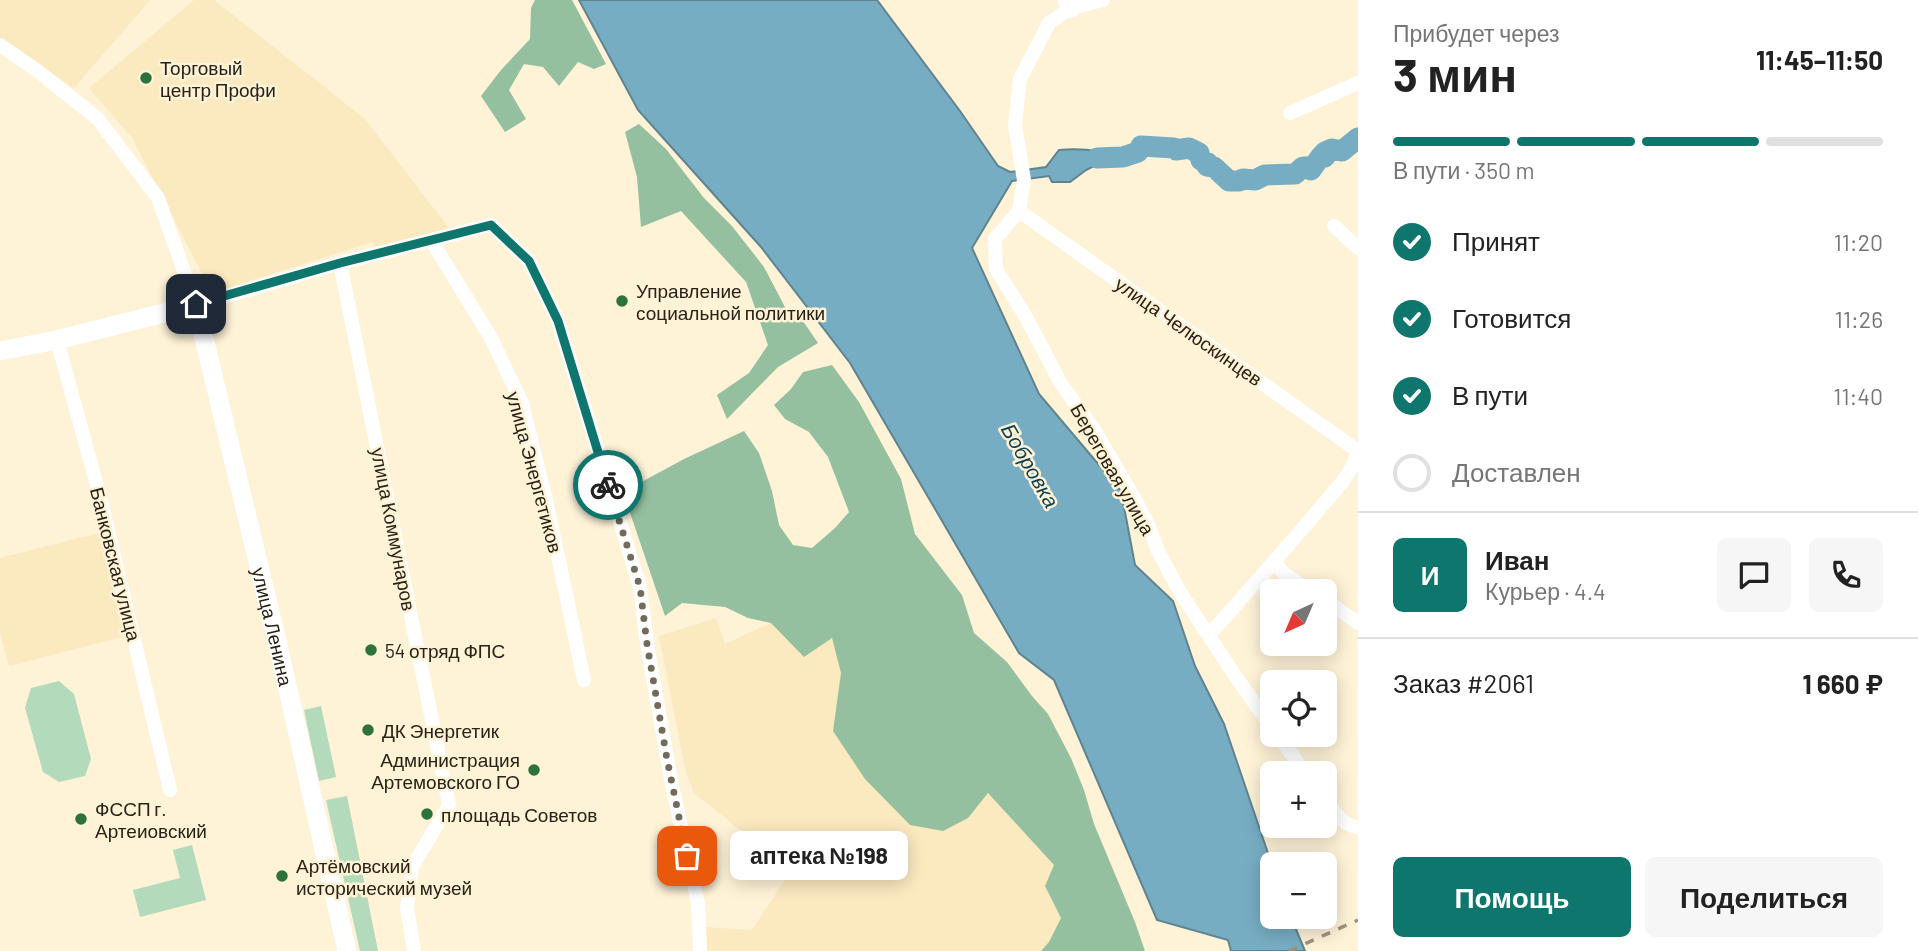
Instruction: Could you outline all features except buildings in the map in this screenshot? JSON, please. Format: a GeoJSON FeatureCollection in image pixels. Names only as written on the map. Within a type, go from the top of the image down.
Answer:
{"type":"FeatureCollection","features":[{"type":"Feature","properties":{"kind":"street"},"geometry":{"type":"LineString","coordinates":[[1019,211],[1024,173],[1015,125],[1020,79],[1049,23],[1069,4],[1103,0]]}},
{"type":"Feature","properties":{"kind":"street"},"geometry":{"type":"LineString","coordinates":[[0,45],[97,118],[158,198],[196,304]]}},
{"type":"Feature","properties":{"kind":"street"},"geometry":{"type":"LineString","coordinates":[[1290,113],[1358,83]]}},
{"type":"Feature","properties":{"kind":"street","name":"Береговая улица"},"geometry":{"type":"LineString","coordinates":[[1019,211],[995,239],[996,269],[1026,317],[1060,382],[1095,431],[1149,524],[1158,551],[1180,592],[1260,711]]}},
{"type":"Feature","properties":{"kind":"street","name":"улица Челюскинцев"},"geometry":{"type":"LineString","coordinates":[[1019,211],[1358,451]]}},
{"type":"Feature","properties":{"kind":"street"},"geometry":{"type":"LineString","coordinates":[[0,351],[57,340],[491,225],[529,261],[558,321],[640,587],[647,644],[672,785],[698,903],[700,951]]}},
{"type":"Feature","properties":{"kind":"street"},"geometry":{"type":"LineString","coordinates":[[1334,226],[1358,248]]}},
{"type":"Feature","properties":{"kind":"street","name":"улица Энергетиков"},"geometry":{"type":"LineString","coordinates":[[431,240],[491,338],[522,403],[547,504],[584,680]]}},
{"type":"Feature","properties":{"kind":"street","name":"улица Коммунаров"},"geometry":{"type":"LineString","coordinates":[[340,263],[449,805],[412,867],[407,908],[414,951]]}},
{"type":"Feature","properties":{"kind":"street","name":"улица Ленина"},"geometry":{"type":"LineString","coordinates":[[196,304],[347,951]]}},
{"type":"Feature","properties":{"kind":"street","name":"Банковская улица"},"geometry":{"type":"LineString","coordinates":[[57,340],[98,489],[170,790]]}},
{"type":"Feature","properties":{"kind":"street"},"geometry":{"type":"LineString","coordinates":[[1209,635],[1274,563],[1345,477],[1356,461],[1358,451]]}},
{"type":"Feature","properties":{"kind":"street"},"geometry":{"type":"LineString","coordinates":[[1274,563],[1292,579]]}},
{"type":"Feature","properties":{"kind":"street"},"geometry":{"type":"LineString","coordinates":[[1337,608],[1358,623]]}},
{"type":"Feature","properties":{"kind":"street"},"geometry":{"type":"LineString","coordinates":[[1337,815],[1354,828],[1358,827]]}},
{"type":"Feature","properties":{"kind":"shaded area"},"geometry":{"type":"Polygon","coordinates":[[[0,0],[150,0],[74,88],[0,39],[0,0]]]}},
{"type":"Feature","properties":{"kind":"shaded area"},"geometry":{"type":"Polygon","coordinates":[[[194,0],[214,0],[364,118],[449,228],[376,249],[372,242],[212,293],[132,138],[89,88],[194,0]]]}},
{"type":"Feature","properties":{"kind":"shaded area"},"geometry":{"type":"Polygon","coordinates":[[[103,532],[130,635],[9,666],[0,632],[0,558],[103,532]]]}},
{"type":"Feature","properties":{"kind":"shaded area"},"geometry":{"type":"Polygon","coordinates":[[[899,564],[1062,859],[1094,951],[705,951],[704,927],[752,930],[791,871],[694,793],[686,773],[659,636],[716,618],[725,644],[899,564]]]}},
{"type":"Feature","properties":{"kind":"green space"},"geometry":{"type":"Polygon","coordinates":[[[535,0],[572,0],[606,64],[594,69],[578,62],[559,86],[543,67],[524,64],[509,90],[526,119],[505,132],[481,96],[530,39],[531,8],[535,0]]]}},
{"type":"Feature","properties":{"kind":"green space"},"geometry":{"type":"Polygon","coordinates":[[[639,124],[666,149],[704,198],[732,226],[764,267],[786,309],[803,321],[818,343],[778,367],[727,419],[717,395],[749,373],[768,345],[746,282],[681,211],[641,227],[637,177],[625,132],[639,124]]]}},
{"type":"Feature","properties":{"kind":"green space"},"geometry":{"type":"Polygon","coordinates":[[[832,365],[859,402],[901,479],[915,534],[962,595],[974,633],[1007,662],[1048,714],[1071,758],[1094,824],[1145,951],[1041,951],[1049,942],[1061,918],[1045,886],[1054,865],[988,793],[968,818],[943,831],[910,825],[865,779],[833,731],[841,673],[832,638],[804,657],[771,623],[748,618],[725,607],[682,603],[665,616],[623,492],[744,431],[759,453],[772,491],[779,525],[793,545],[812,548],[849,512],[828,457],[809,432],[785,419],[774,405],[791,389],[803,372],[832,365]]]}},
{"type":"Feature","properties":{"kind":"green space"},"geometry":{"type":"Polygon","coordinates":[[[59,681],[74,694],[91,759],[85,776],[59,782],[43,772],[25,708],[31,688],[59,681]]]}},
{"type":"Feature","properties":{"kind":"green space"},"geometry":{"type":"Polygon","coordinates":[[[321,706],[336,777],[319,781],[304,710],[321,706]]]}},
{"type":"Feature","properties":{"kind":"green space"},"geometry":{"type":"Polygon","coordinates":[[[347,796],[378,951],[360,951],[326,800],[347,796]]]}},
{"type":"Feature","properties":{"kind":"green space"},"geometry":{"type":"Polygon","coordinates":[[[192,845],[206,900],[140,917],[133,890],[180,878],[173,850],[192,845]]]}},
{"type":"Feature","properties":{"kind":"water","name":"Бобровка"},"geometry":{"type":"Polygon","coordinates":[[[579,0],[877,0],[998,166],[1010,172],[1046,167],[1059,150],[1091,150],[1123,157],[1106,160],[1070,182],[1052,182],[1049,176],[1012,181],[972,248],[1039,394],[1121,491],[1135,565],[1173,601],[1195,666],[1224,724],[1260,830],[1260,838],[1263,838],[1268,852],[1260,852],[1260,929],[1296,929],[1305,951],[1231,951],[1228,940],[1157,920],[1054,680],[1019,653],[850,363],[761,247],[638,110],[579,0]]]}},
{"type":"Feature","properties":{"kind":"waterway"},"geometry":{"type":"LineString","coordinates":[[1097,158],[1123,157],[1138,152],[1141,146],[1176,150],[1189,148],[1199,153],[1201,160],[1208,163],[1207,166],[1214,167],[1229,181],[1255,180],[1265,175],[1295,174],[1303,167],[1311,170],[1321,156],[1325,157],[1325,152],[1332,149],[1342,151],[1358,138]]}},
{"type":"Feature","properties":{"kind":"railway"},"geometry":{"type":"LineString","coordinates":[[1289,951],[1358,920]]}},
{"type":"Feature","properties":{"kind":"way so far"},"geometry":{"type":"LineString","coordinates":[[608,485],[640,587],[667,759],[687,856]]}},
{"type":"Feature","properties":{"kind":"place","name":"Торговый центр Профи"},"geometry":{"type":"Point","coordinates":[146,78]}},
{"type":"Feature","properties":{"kind":"place","name":"Управление социальной политики"},"geometry":{"type":"Point","coordinates":[622,301]}},
{"type":"Feature","properties":{"kind":"place","name":"54 отряд ФПС"},"geometry":{"type":"Point","coordinates":[371,650]}},
{"type":"Feature","properties":{"kind":"place","name":"ДК Энергетик"},"geometry":{"type":"Point","coordinates":[368,730]}},
{"type":"Feature","properties":{"kind":"place","name":"Администрация Артемовского ГО"},"geometry":{"type":"Point","coordinates":[534,770]}},
{"type":"Feature","properties":{"kind":"place","name":"площадь Советов"},"geometry":{"type":"Point","coordinates":[427,814]}},
{"type":"Feature","properties":{"kind":"place","name":"ФССП г. Артеиовский"},"geometry":{"type":"Point","coordinates":[81,819]}},
{"type":"Feature","properties":{"kind":"place","name":"аптека №198"},"geometry":{"type":"Point","coordinates":[687,856]}},
{"type":"Feature","properties":{"kind":"place","name":"Артёмовский исторический музей"},"geometry":{"type":"Point","coordinates":[282,876]}},
{"type":"Feature","properties":{"kind":"route"},"geometry":{"type":"LineString","coordinates":[[196,304],[340,263],[491,225],[529,261],[558,321],[608,485]]}}]}
